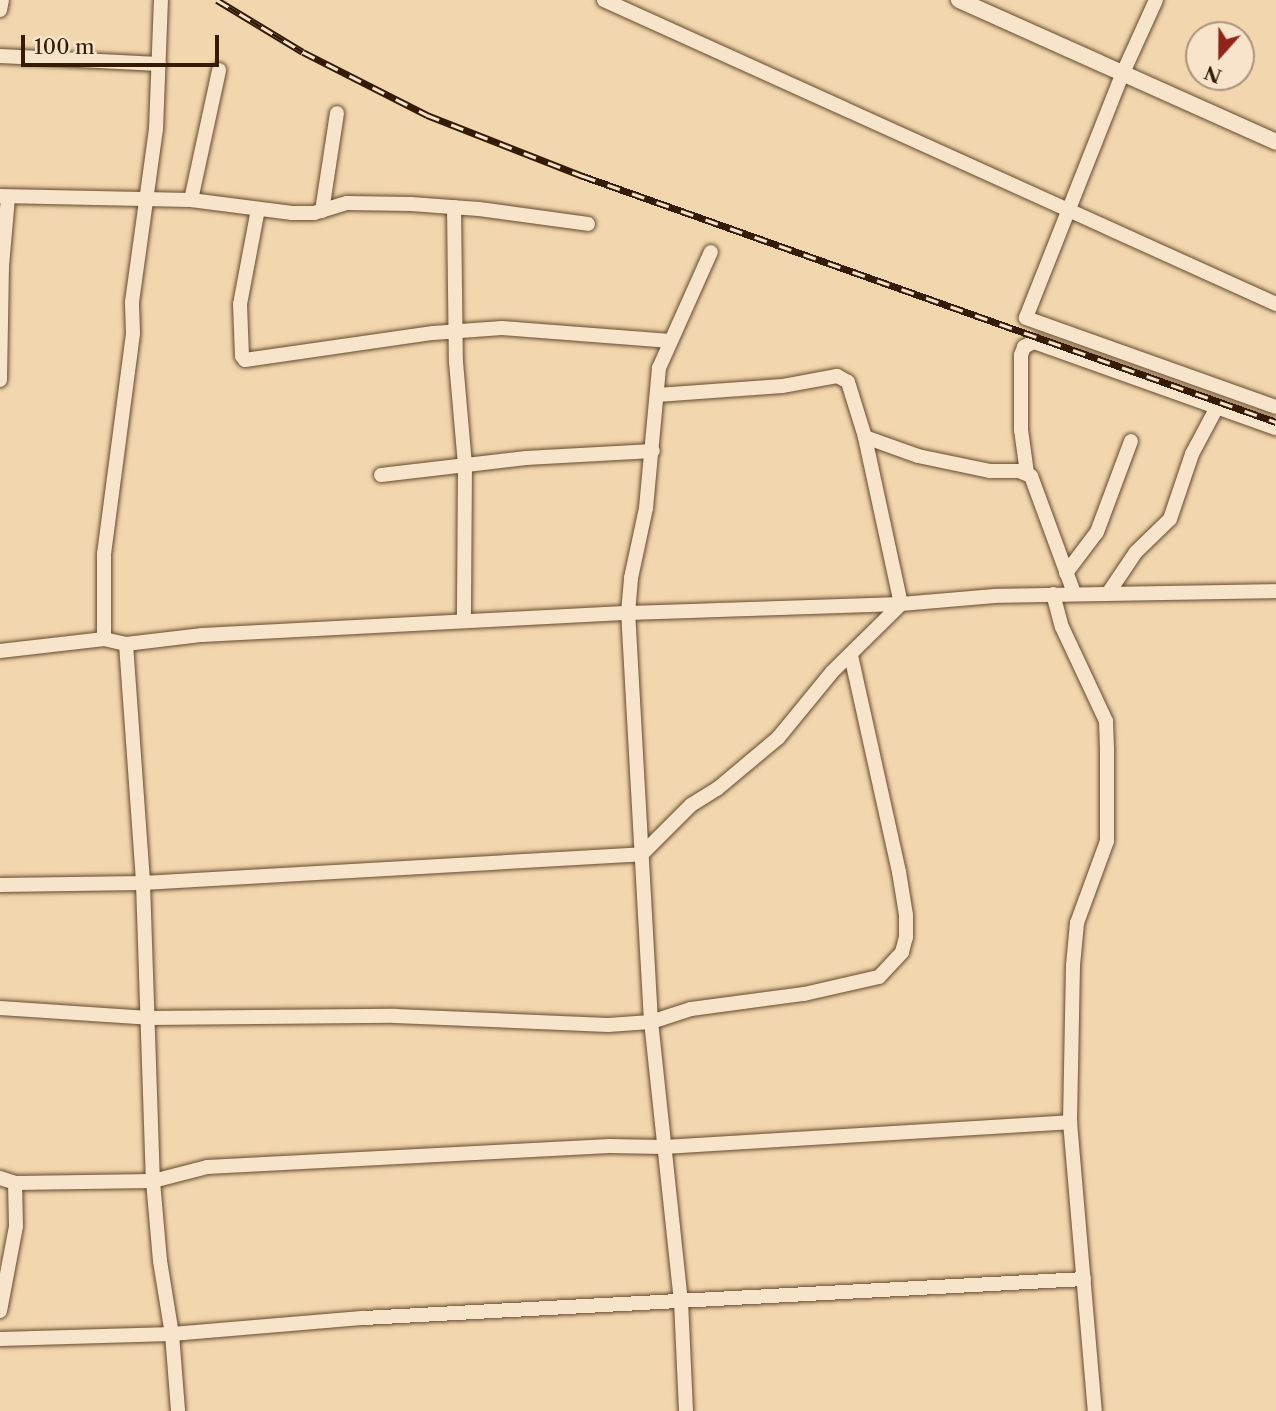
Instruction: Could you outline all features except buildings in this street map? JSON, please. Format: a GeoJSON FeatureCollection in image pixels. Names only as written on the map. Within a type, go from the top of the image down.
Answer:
{"type":"FeatureCollection","features":[{"type":"Feature","properties":{"kind":"street"},"geometry":{"type":"LineString","coordinates":[[0,10],[2,0]]}},
{"type":"Feature","properties":{"kind":"street"},"geometry":{"type":"LineString","coordinates":[[104,639],[104,554],[133,333],[132,302],[156,129],[161,0]]}},
{"type":"Feature","properties":{"kind":"street"},"geometry":{"type":"LineString","coordinates":[[604,0],[1276,304]]}},
{"type":"Feature","properties":{"kind":"street"},"geometry":{"type":"LineString","coordinates":[[959,0],[1276,142]]}},
{"type":"Feature","properties":{"kind":"street"},"geometry":{"type":"LineString","coordinates":[[1156,0],[1122,75],[1026,318],[1276,407]]}},
{"type":"Feature","properties":{"kind":"street"},"geometry":{"type":"LineString","coordinates":[[0,57],[159,64]]}},
{"type":"Feature","properties":{"kind":"street"},"geometry":{"type":"LineString","coordinates":[[191,200],[219,70]]}},
{"type":"Feature","properties":{"kind":"street"},"geometry":{"type":"LineString","coordinates":[[322,211],[337,113]]}},
{"type":"Feature","properties":{"kind":"street"},"geometry":{"type":"LineString","coordinates":[[0,380],[4,196],[191,200],[292,213],[322,211],[347,203],[454,207],[588,224]]}},
{"type":"Feature","properties":{"kind":"street"},"geometry":{"type":"LineString","coordinates":[[454,207],[456,332],[465,464],[464,621]]}},
{"type":"Feature","properties":{"kind":"street"},"geometry":{"type":"LineString","coordinates":[[258,209],[240,304],[242,356],[245,359],[502,328],[670,341]]}},
{"type":"Feature","properties":{"kind":"street"},"geometry":{"type":"LineString","coordinates":[[686,1411],[681,1302],[651,1022],[628,612],[631,578],[646,508],[659,368],[712,252]]}},
{"type":"Feature","properties":{"kind":"street"},"geometry":{"type":"LineString","coordinates":[[1074,593],[1035,486],[1027,474],[1021,430],[1021,355],[1024,347],[1034,342],[1276,428]]}},
{"type":"Feature","properties":{"kind":"street"},"geometry":{"type":"LineString","coordinates":[[657,395],[782,386],[837,376],[848,382],[865,437],[901,604]]}},
{"type":"Feature","properties":{"kind":"street"},"geometry":{"type":"LineString","coordinates":[[1109,592],[1136,552],[1170,519],[1192,454],[1217,407]]}},
{"type":"Feature","properties":{"kind":"street"},"geometry":{"type":"LineString","coordinates":[[865,437],[918,456],[961,466],[1027,474]]}},
{"type":"Feature","properties":{"kind":"street"},"geometry":{"type":"LineString","coordinates":[[1066,573],[1097,532],[1131,441]]}},
{"type":"Feature","properties":{"kind":"street"},"geometry":{"type":"LineString","coordinates":[[381,475],[465,464],[653,451]]}},
{"type":"Feature","properties":{"kind":"street"},"geometry":{"type":"LineString","coordinates":[[0,651],[104,639],[126,644],[202,635],[628,612],[901,604],[1074,593],[1276,591]]}},
{"type":"Feature","properties":{"kind":"street"},"geometry":{"type":"LineString","coordinates":[[1053,594],[1062,627],[1106,721],[1107,841],[1073,943],[1070,1122],[1094,1411]]}},
{"type":"Feature","properties":{"kind":"street"},"geometry":{"type":"LineString","coordinates":[[0,885],[143,883],[642,854],[691,804],[717,789],[778,738],[832,672],[901,604]]}},
{"type":"Feature","properties":{"kind":"street"},"geometry":{"type":"LineString","coordinates":[[126,644],[143,883],[153,1181],[160,1261],[172,1334],[178,1411]]}},
{"type":"Feature","properties":{"kind":"street"},"geometry":{"type":"LineString","coordinates":[[0,1008],[149,1018],[395,1016],[608,1025],[651,1022],[691,1009],[858,984],[888,971],[902,952],[906,937],[906,915],[899,872],[850,654]]}},
{"type":"Feature","properties":{"kind":"street"},"geometry":{"type":"LineString","coordinates":[[0,1178],[15,1183],[153,1181],[207,1167],[609,1146],[663,1147],[1070,1122]]}},
{"type":"Feature","properties":{"kind":"street"},"geometry":{"type":"LineString","coordinates":[[0,1311],[16,1226],[15,1183]]}},
{"type":"Feature","properties":{"kind":"street"},"geometry":{"type":"LineString","coordinates":[[0,1339],[172,1334],[364,1318],[1084,1279]]}},
{"type":"Feature","properties":{"kind":"railway"},"geometry":{"type":"LineString","coordinates":[[217,0],[303,52],[427,115],[583,176],[1276,422]]}}]}
